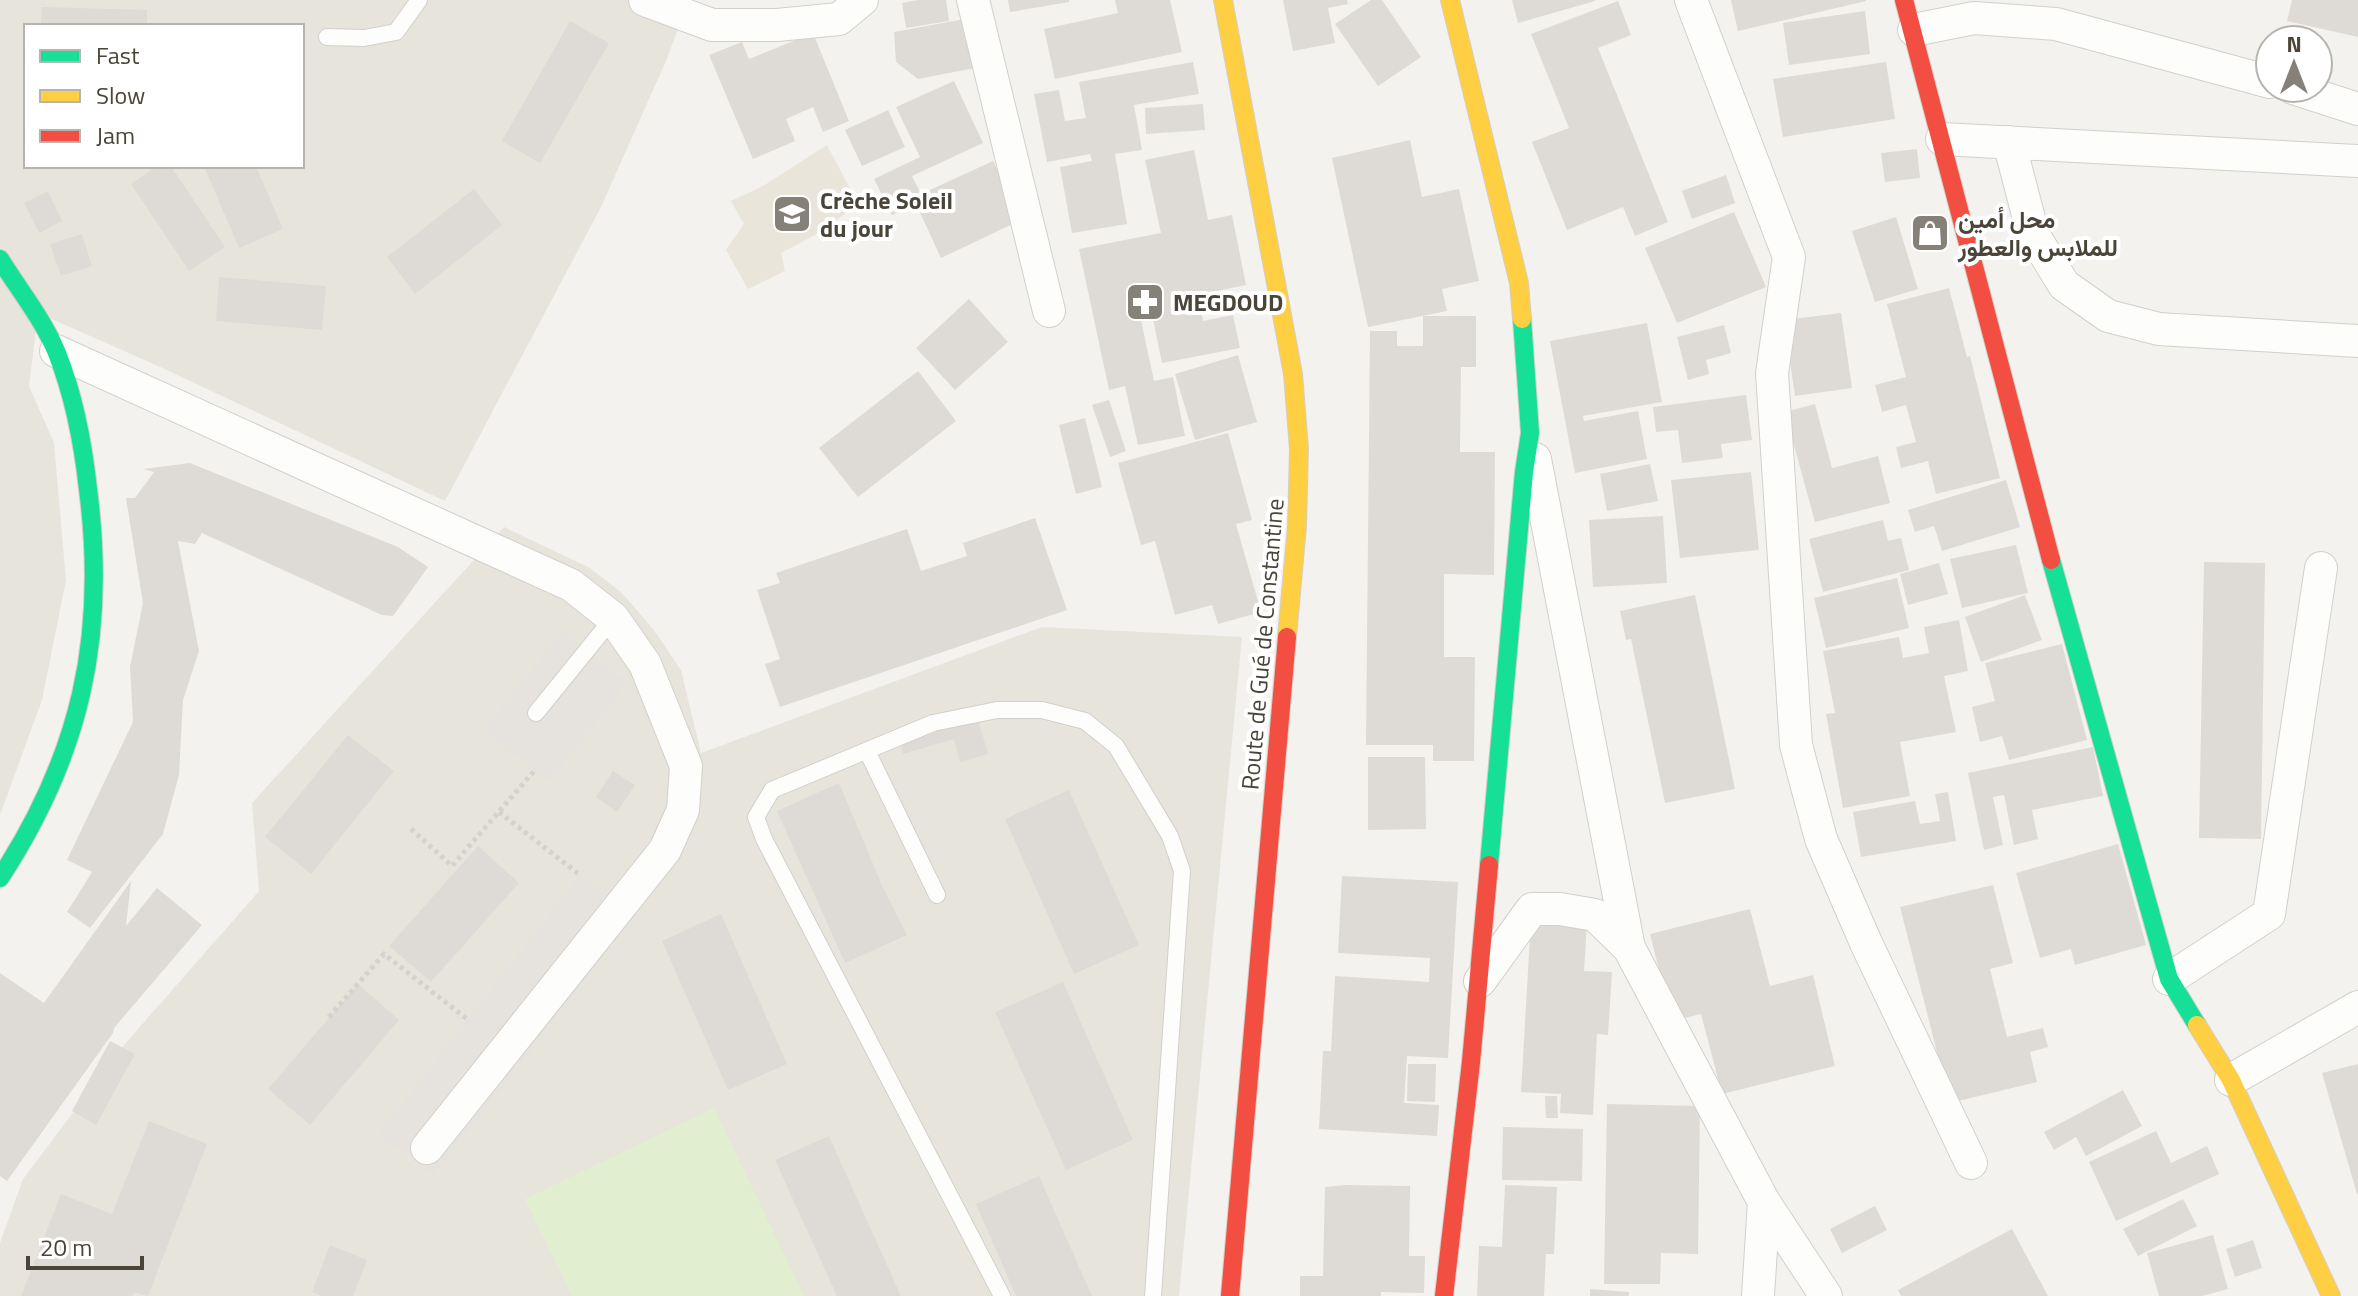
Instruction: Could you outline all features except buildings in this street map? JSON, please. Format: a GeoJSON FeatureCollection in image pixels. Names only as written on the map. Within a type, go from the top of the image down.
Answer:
{"type":"FeatureCollection","features":[{"type":"Feature","properties":{"kind":"street"},"geometry":{"type":"LineString","coordinates":[[645,0],[712,25],[777,25],[839,19],[862,0]]}},
{"type":"Feature","properties":{"kind":"street"},"geometry":{"type":"LineString","coordinates":[[973,0],[1049,311]]}},
{"type":"Feature","properties":{"kind":"street","name":"Route de Gué de Constantine"},"geometry":{"type":"LineString","coordinates":[[1223,0],[1293,374],[1299,449],[1297,526],[1230,1296]]}},
{"type":"Feature","properties":{"kind":"street"},"geometry":{"type":"LineString","coordinates":[[1450,0],[1519,283],[1530,433],[1629,948],[1764,1202],[1826,1296]]}},
{"type":"Feature","properties":{"kind":"street"},"geometry":{"type":"LineString","coordinates":[[1691,0],[1789,257],[1772,373],[1796,745],[1827,852],[1866,943],[1971,1163]]}},
{"type":"Feature","properties":{"kind":"street"},"geometry":{"type":"LineString","coordinates":[[1904,0],[2073,642],[2169,979],[2231,1080],[2331,1296]]}},
{"type":"Feature","properties":{"kind":"street"},"geometry":{"type":"LineString","coordinates":[[1914,30],[1974,18],[2056,24],[2254,78]]}},
{"type":"Feature","properties":{"kind":"street"},"geometry":{"type":"LineString","coordinates":[[2334,101],[2358,109]]}},
{"type":"Feature","properties":{"kind":"street"},"geometry":{"type":"LineString","coordinates":[[1942,139],[2358,161]]}},
{"type":"Feature","properties":{"kind":"street"},"geometry":{"type":"LineString","coordinates":[[2009,142],[2033,234],[2064,285],[2108,316],[2159,329],[2358,341]]}},
{"type":"Feature","properties":{"kind":"street"},"geometry":{"type":"LineString","coordinates":[[0,259],[56,351],[77,422],[88,486],[94,574],[88,665],[64,758],[20,849],[0,878]]}},
{"type":"Feature","properties":{"kind":"street"},"geometry":{"type":"LineString","coordinates":[[56,351],[571,585],[613,618],[645,664],[686,766],[683,810],[665,850],[427,1148]]}},
{"type":"Feature","properties":{"kind":"street"},"geometry":{"type":"LineString","coordinates":[[1444,1296],[1478,984],[1530,433]]}},
{"type":"Feature","properties":{"kind":"street"},"geometry":{"type":"LineString","coordinates":[[2169,979],[2269,914],[2321,568]]}},
{"type":"Feature","properties":{"kind":"street"},"geometry":{"type":"LineString","coordinates":[[1478,984],[1532,909],[1560,909],[1595,915],[1629,948]]}},
{"type":"Feature","properties":{"kind":"street"},"geometry":{"type":"LineString","coordinates":[[2231,1080],[2358,1007]]}},
{"type":"Feature","properties":{"kind":"street"},"geometry":{"type":"LineString","coordinates":[[1758,1296],[1764,1202]]}},
{"type":"Feature","properties":{"kind":"lane"},"geometry":{"type":"LineString","coordinates":[[327,37],[364,38],[396,32],[419,0]]}},
{"type":"Feature","properties":{"kind":"lane"},"geometry":{"type":"LineString","coordinates":[[536,713],[613,618]]}},
{"type":"Feature","properties":{"kind":"lane"},"geometry":{"type":"LineString","coordinates":[[1002,1296],[764,839],[756,817],[772,790],[933,723],[997,710],[1042,710],[1085,721],[1116,746],[1170,836],[1182,871],[1153,1296]]}},
{"type":"Feature","properties":{"kind":"lane"},"geometry":{"type":"LineString","coordinates":[[867,751],[937,895]]}},
{"type":"Feature","properties":{"kind":"path"},"geometry":{"type":"LineString","coordinates":[[411,829],[452,866],[535,770]]}},
{"type":"Feature","properties":{"kind":"path"},"geometry":{"type":"LineString","coordinates":[[499,812],[580,875]]}},
{"type":"Feature","properties":{"kind":"path"},"geometry":{"type":"LineString","coordinates":[[329,1017],[384,954],[467,1019]]}},
{"type":"Feature","properties":{"kind":"shaded area"},"geometry":{"type":"Polygon","coordinates":[[[0,0],[689,0],[666,61],[601,207],[445,501],[38,313],[29,386],[54,443],[66,580],[42,700],[0,815],[0,0]]]}},
{"type":"Feature","properties":{"kind":"shaded area","name":"Crèche Soleil du jour"},"geometry":{"type":"Polygon","coordinates":[[[827,145],[858,203],[826,229],[781,253],[785,271],[748,289],[726,250],[744,224],[731,201],[763,186],[827,145]]]}},
{"type":"Feature","properties":{"kind":"shaded area"},"geometry":{"type":"Polygon","coordinates":[[[504,527],[590,568],[622,593],[654,630],[681,670],[701,753],[1042,627],[1242,637],[1179,1296],[0,1296],[0,1243],[23,1179],[124,1045],[259,891],[252,803],[504,527]]]}},
{"type":"Feature","properties":{"kind":"shaded area"},"geometry":{"type":"Polygon","coordinates":[[[563,631],[628,683],[549,782],[482,730],[563,631]]]}},
{"type":"Feature","properties":{"kind":"shaded area"},"geometry":{"type":"Polygon","coordinates":[[[580,875],[635,917],[433,1176],[378,1134],[580,875]]]}},
{"type":"Feature","properties":{"kind":"green space"},"geometry":{"type":"Polygon","coordinates":[[[714,1108],[804,1296],[572,1296],[525,1199],[714,1108]]]}},
{"type":"Feature","properties":{"kind":"traffic: fast"},"geometry":{"type":"LineString","coordinates":[[0,259],[45,328],[68,386],[86,472],[94,594],[82,692],[68,739],[51,786],[0,878]]}},
{"type":"Feature","properties":{"kind":"traffic: fast"},"geometry":{"type":"LineString","coordinates":[[1489,865],[1530,433],[1522,319]]}},
{"type":"Feature","properties":{"kind":"traffic: fast"},"geometry":{"type":"LineString","coordinates":[[2051,560],[2169,979],[2197,1025]]}},
{"type":"Feature","properties":{"kind":"traffic: slow"},"geometry":{"type":"LineString","coordinates":[[1223,0],[1293,374],[1299,449],[1297,526],[1287,637]]}},
{"type":"Feature","properties":{"kind":"traffic: slow"},"geometry":{"type":"LineString","coordinates":[[1450,0],[1519,283],[1522,319]]}},
{"type":"Feature","properties":{"kind":"traffic: slow"},"geometry":{"type":"LineString","coordinates":[[2197,1025],[2231,1080],[2331,1296]]}},
{"type":"Feature","properties":{"kind":"traffic: jam"},"geometry":{"type":"LineString","coordinates":[[1904,0],[2051,560]]}},
{"type":"Feature","properties":{"kind":"traffic: jam"},"geometry":{"type":"LineString","coordinates":[[1230,1296],[1287,637]]}},
{"type":"Feature","properties":{"kind":"traffic: jam"},"geometry":{"type":"LineString","coordinates":[[1444,1296],[1471,1062],[1489,865]]}},
{"type":"Feature","properties":{"kind":"place","name":"Crèche Soleil du jour"},"geometry":{"type":"Point","coordinates":[792,214]}},
{"type":"Feature","properties":{"kind":"place","name":"محل أمين للملابس والعطور"},"geometry":{"type":"Point","coordinates":[1930,233]}},
{"type":"Feature","properties":{"kind":"place","name":"MEGDOUD"},"geometry":{"type":"Point","coordinates":[1145,302]}}]}
